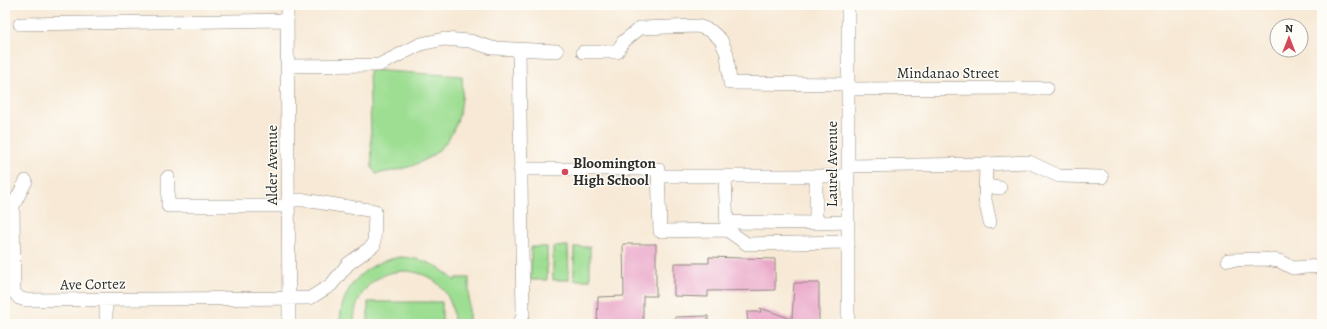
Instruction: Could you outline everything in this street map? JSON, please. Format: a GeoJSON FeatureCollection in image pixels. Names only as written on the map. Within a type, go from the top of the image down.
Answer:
{"type":"FeatureCollection","features":[{"type":"Feature","properties":{"kind":"street","name":"Alder Avenue"},"geometry":{"type":"LineString","coordinates":[[287,5],[289,324]]}},
{"type":"Feature","properties":{"kind":"street","name":"Laurel Avenue"},"geometry":{"type":"LineString","coordinates":[[848,5],[848,324]]}},
{"type":"Feature","properties":{"kind":"street"},"geometry":{"type":"LineString","coordinates":[[20,24],[288,20]]}},
{"type":"Feature","properties":{"kind":"street","name":"Mindanao Street"},"geometry":{"type":"LineString","coordinates":[[583,52],[617,52],[623,42],[640,28],[698,26],[711,31],[721,40],[727,54],[730,83],[848,87],[1047,88]]}},
{"type":"Feature","properties":{"kind":"street"},"geometry":{"type":"LineString","coordinates":[[288,66],[379,65],[386,63],[421,44],[444,40],[470,41],[492,48],[557,51]]}},
{"type":"Feature","properties":{"kind":"street"},"geometry":{"type":"LineString","coordinates":[[518,49],[523,314],[520,324]]}},
{"type":"Feature","properties":{"kind":"street"},"geometry":{"type":"LineString","coordinates":[[659,176],[816,176],[848,171],[1029,162],[1060,176],[1102,177]]}},
{"type":"Feature","properties":{"kind":"street"},"geometry":{"type":"LineString","coordinates":[[986,164],[985,200],[990,222]]}},
{"type":"Feature","properties":{"kind":"street"},"geometry":{"type":"LineString","coordinates":[[520,169],[658,169],[660,231],[727,226],[848,222]]}},
{"type":"Feature","properties":{"kind":"street"},"geometry":{"type":"LineString","coordinates":[[725,176],[727,226],[746,244],[848,242]]}},
{"type":"Feature","properties":{"kind":"street"},"geometry":{"type":"LineString","coordinates":[[816,176],[816,223]]}},
{"type":"Feature","properties":{"kind":"street"},"geometry":{"type":"LineString","coordinates":[[168,177],[168,206],[288,203]]}},
{"type":"Feature","properties":{"kind":"street","name":"Ave Cortez"},"geometry":{"type":"LineString","coordinates":[[26,181],[13,206],[14,292],[19,298],[26,300],[310,298],[331,285],[348,264],[374,245],[375,211],[304,200],[288,203]]}},
{"type":"Feature","properties":{"kind":"street"},"geometry":{"type":"LineString","coordinates":[[986,186],[1000,188]]}},
{"type":"Feature","properties":{"kind":"street"},"geometry":{"type":"LineString","coordinates":[[1228,260],[1264,259],[1279,261],[1293,268],[1322,266]]}},
{"type":"Feature","properties":{"kind":"street"},"geometry":{"type":"LineString","coordinates":[[106,300],[106,324]]}},
{"type":"Feature","properties":{"kind":"green space"},"geometry":{"type":"Polygon","coordinates":[[[369,70],[462,76],[462,102],[455,126],[450,137],[433,155],[421,162],[399,170],[376,174],[372,168],[369,70]]]}},
{"type":"Feature","properties":{"kind":"green space"},"geometry":{"type":"Polygon","coordinates":[[[568,246],[569,280],[553,280],[553,247],[568,246]]]}},
{"type":"Feature","properties":{"kind":"green space"},"geometry":{"type":"Polygon","coordinates":[[[531,247],[547,247],[547,280],[531,280],[531,247]]]}},
{"type":"Feature","properties":{"kind":"green space"},"geometry":{"type":"Polygon","coordinates":[[[574,247],[590,247],[590,280],[574,280],[574,247]]]}},
{"type":"Feature","properties":{"kind":"green space"},"geometry":{"type":"Polygon","coordinates":[[[401,257],[417,259],[431,264],[443,271],[455,281],[456,278],[469,278],[469,324],[454,324],[450,301],[438,284],[422,274],[404,271],[386,275],[370,284],[358,301],[354,324],[340,324],[344,299],[357,278],[376,264],[401,257]]]}},
{"type":"Feature","properties":{"kind":"green space"},"geometry":{"type":"Polygon","coordinates":[[[368,302],[442,302],[442,324],[368,324],[368,302]]]}},
{"type":"Feature","properties":{"kind":"building"},"geometry":{"type":"Polygon","coordinates":[[[623,244],[656,244],[656,296],[643,296],[643,324],[597,324],[598,297],[624,296],[623,244]]]}},
{"type":"Feature","properties":{"kind":"building"},"geometry":{"type":"Polygon","coordinates":[[[709,257],[775,259],[775,290],[708,291],[708,297],[674,296],[674,263],[709,263],[709,257]]]}},
{"type":"Feature","properties":{"kind":"building"},"geometry":{"type":"Polygon","coordinates":[[[794,283],[819,283],[819,324],[748,324],[747,312],[761,312],[760,308],[792,319],[794,283]]]}},
{"type":"Feature","properties":{"kind":"building"},"geometry":{"type":"Polygon","coordinates":[[[708,316],[708,324],[676,324],[675,317],[708,316]]]}},
{"type":"Feature","properties":{"kind":"place","name":"Bloomington High School"},"geometry":{"type":"Point","coordinates":[565,172]}}]}
